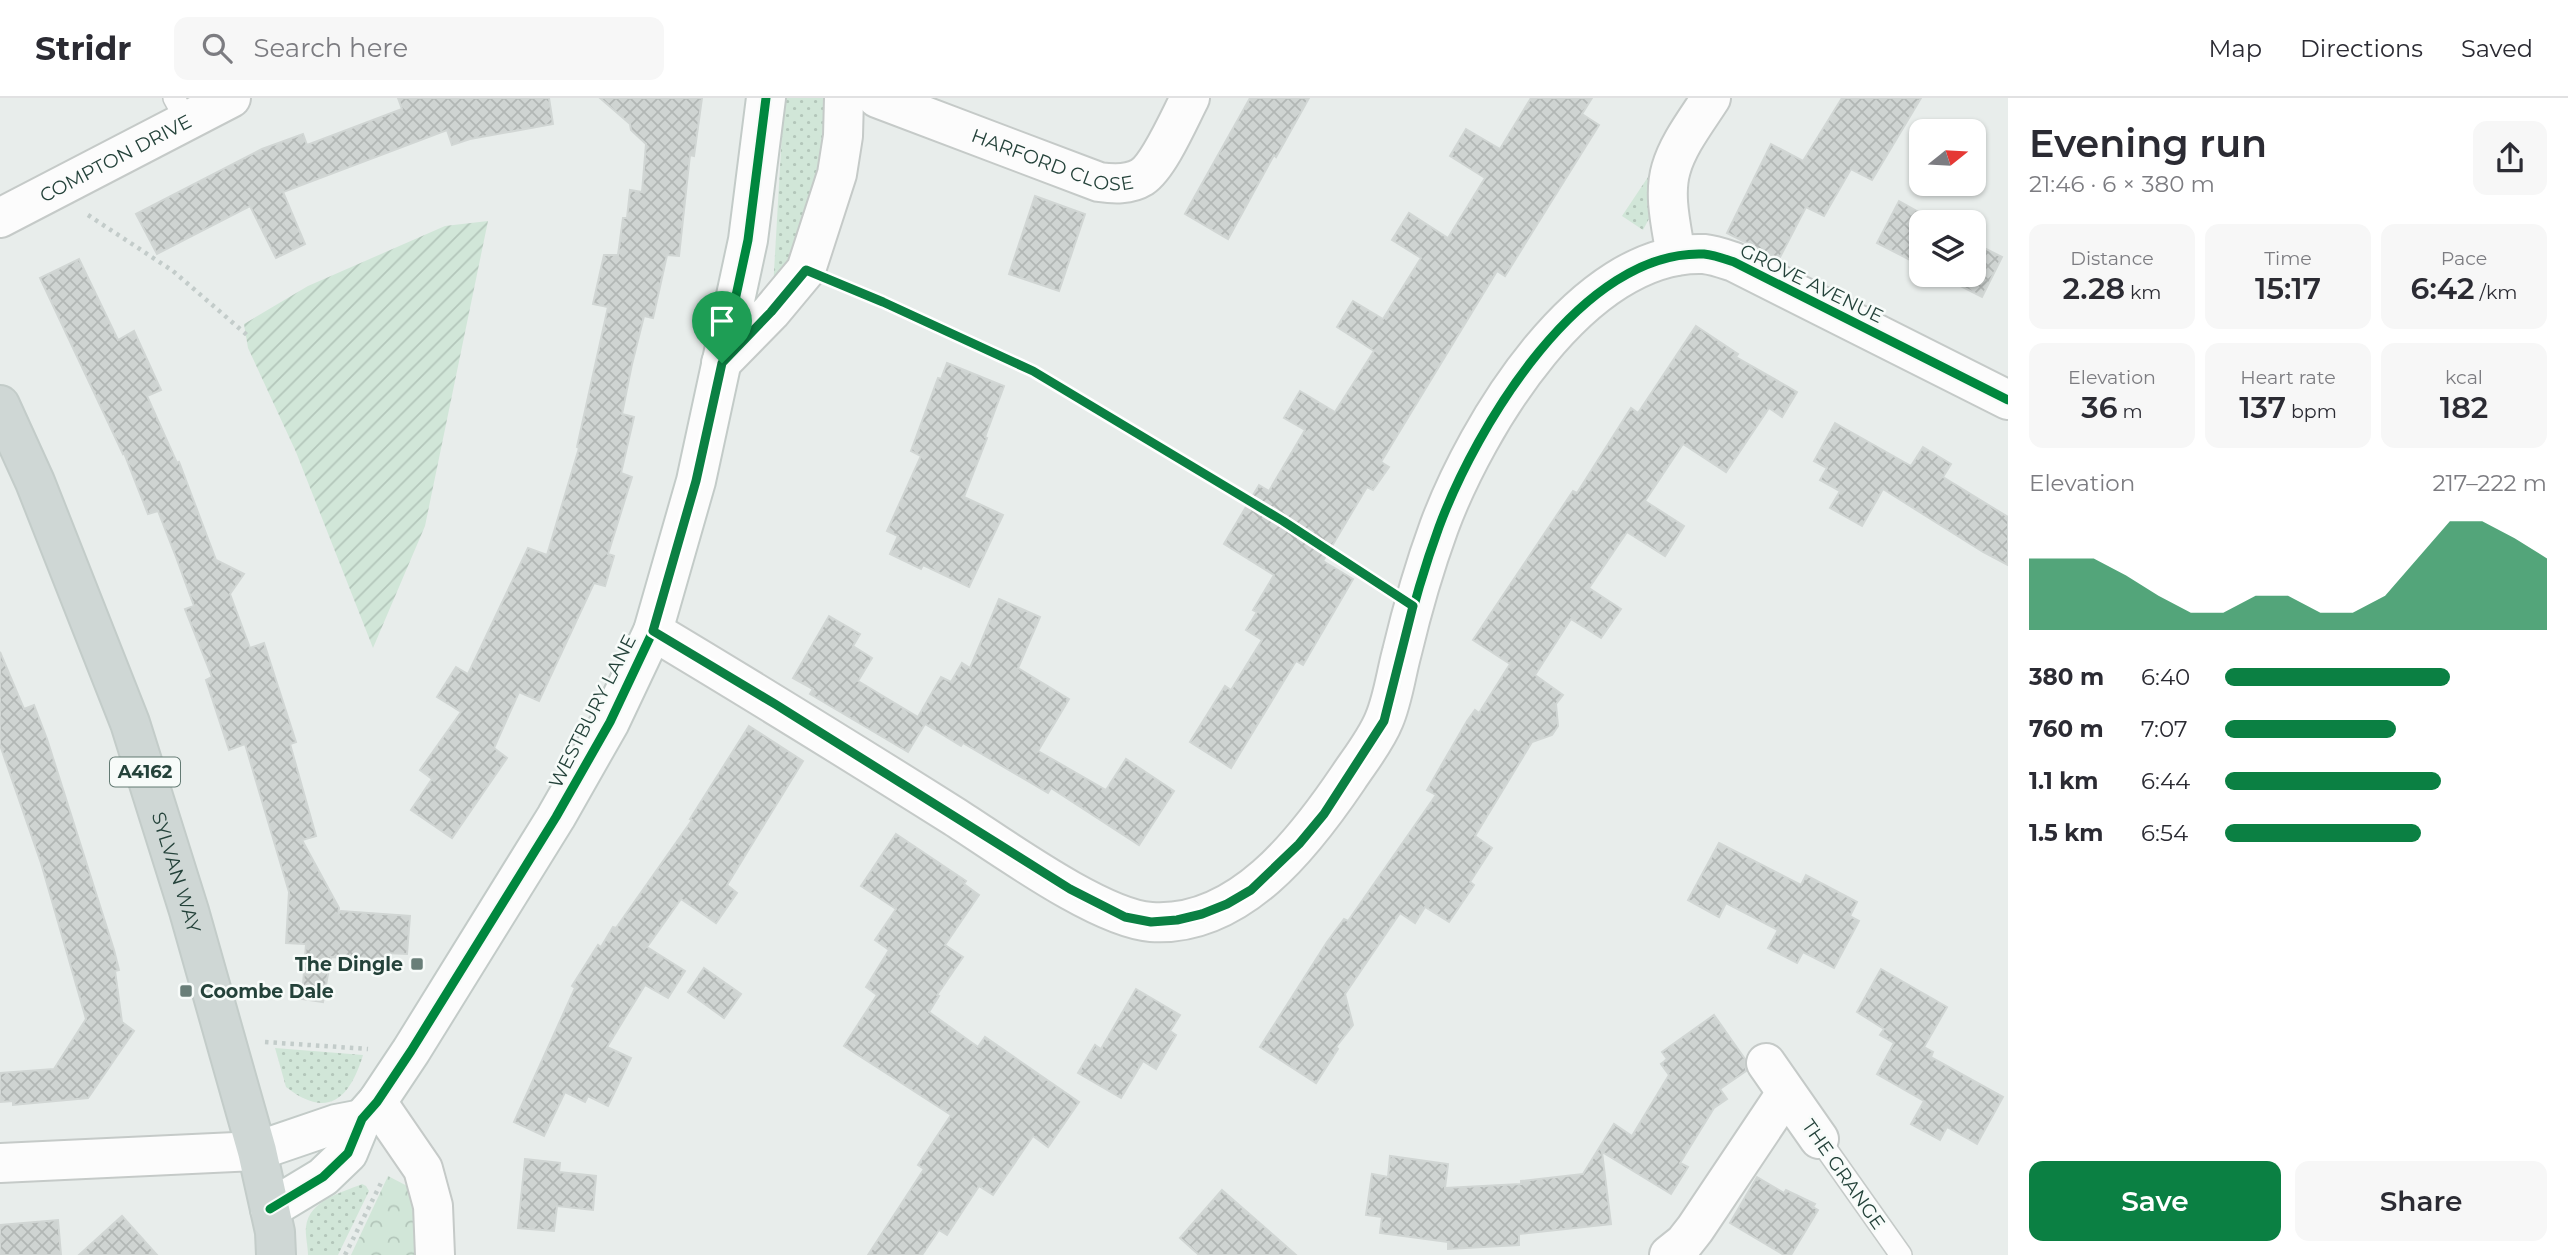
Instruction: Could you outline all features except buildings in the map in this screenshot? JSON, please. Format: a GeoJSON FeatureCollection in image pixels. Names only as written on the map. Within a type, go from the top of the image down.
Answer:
{"type":"FeatureCollection","features":[{"type":"Feature","properties":{"kind":"main road","name":"SYLVAN WAY"},"geometry":{"type":"LineString","coordinates":[[0,405],[35,482],[130,723],[190,911],[257,1151]]}},
{"type":"Feature","properties":{"kind":"main road","name":"A4162"},"geometry":{"type":"LineString","coordinates":[[257,1151],[270,1209],[276,1255]]}},
{"type":"Feature","properties":{"kind":"street","name":"COMPTON DRIVE"},"geometry":{"type":"LineString","coordinates":[[0,218],[52,191],[180,109],[231,98]]}},
{"type":"Feature","properties":{"kind":"street","name":"WESTBURY LANE"},"geometry":{"type":"LineString","coordinates":[[270,1209],[328,1172],[348,1153],[370,1111],[411,1052],[556,817],[610,722],[653,631],[696,481],[722,363],[748,240],[766,98]]}},
{"type":"Feature","properties":{"kind":"street"},"geometry":{"type":"LineString","coordinates":[[722,363],[771,312],[806,270],[837,174],[843,136],[844,98]]}},
{"type":"Feature","properties":{"kind":"street","name":"HARFORD CLOSE"},"geometry":{"type":"LineString","coordinates":[[877,98],[1099,182],[1114,184],[1127,183],[1148,172],[1190,98]]}},
{"type":"Feature","properties":{"kind":"street"},"geometry":{"type":"LineString","coordinates":[[1676,256],[1669,205],[1670,171],[1678,152],[1711,98]]}},
{"type":"Feature","properties":{"kind":"street","name":"GROVE AVENUE"},"geometry":{"type":"LineString","coordinates":[[653,631],[1070,889],[1125,917],[1151,922],[1190,917],[1251,890],[1316,824],[1384,721],[1413,606],[1439,525],[1474,449],[1520,374],[1573,315],[1619,279],[1676,256],[1708,254],[1734,262],[2008,400]]}},
{"type":"Feature","properties":{"kind":"street","name":"THE GRANGE"},"geometry":{"type":"LineString","coordinates":[[1676,1249],[1776,1078],[1819,1139]]}},
{"type":"Feature","properties":{"kind":"street"},"geometry":{"type":"LineString","coordinates":[[0,1163],[257,1151],[370,1111],[403,1138],[423,1169],[433,1206],[435,1255]]}},
{"type":"Feature","properties":{"kind":"lane","name":"THE GRANGE"},"geometry":{"type":"LineString","coordinates":[[1819,1139],[1901,1255]]}},
{"type":"Feature","properties":{"kind":"path"},"geometry":{"type":"LineString","coordinates":[[52,191],[173,271],[247,335]]}},
{"type":"Feature","properties":{"kind":"path"},"geometry":{"type":"LineString","coordinates":[[806,270],[1033,371],[1283,521],[1413,606]]}},
{"type":"Feature","properties":{"kind":"path"},"geometry":{"type":"LineString","coordinates":[[226,1040],[411,1052]]}},
{"type":"Feature","properties":{"kind":"path"},"geometry":{"type":"LineString","coordinates":[[345,1255],[403,1138]]}},
{"type":"Feature","properties":{"kind":"green space"},"geometry":{"type":"Polygon","coordinates":[[[784,98],[824,98],[825,141],[804,220],[773,289],[784,98]]]}},
{"type":"Feature","properties":{"kind":"green space"},"geometry":{"type":"Polygon","coordinates":[[[1654,168],[1653,211],[1643,230],[1622,216],[1654,168]]]}},
{"type":"Feature","properties":{"kind":"green space"},"geometry":{"type":"Polygon","coordinates":[[[488,221],[425,526],[373,648],[296,452],[248,348],[244,324],[308,286],[445,226],[488,221]]]}},
{"type":"Feature","properties":{"kind":"green space"},"geometry":{"type":"Polygon","coordinates":[[[275,1048],[363,1055],[358,1070],[344,1093],[325,1103],[301,1097],[286,1087],[275,1048]]]}},
{"type":"Feature","properties":{"kind":"green space"},"geometry":{"type":"Polygon","coordinates":[[[388,1176],[413,1189],[428,1255],[351,1255],[388,1176]]]}},
{"type":"Feature","properties":{"kind":"green space"},"geometry":{"type":"Polygon","coordinates":[[[362,1184],[369,1191],[338,1255],[308,1255],[306,1227],[313,1210],[336,1194],[362,1184]]]}},
{"type":"Feature","properties":{"kind":"cycle path"},"geometry":{"type":"LineString","coordinates":[[270,1209],[323,1177],[348,1153],[362,1119],[377,1102],[411,1051],[556,817],[610,722],[653,631],[696,481],[748,240],[766,98]]}},
{"type":"Feature","properties":{"kind":"cycle path"},"geometry":{"type":"LineString","coordinates":[[653,631],[1079,895],[1130,918],[1151,922],[1183,920],[1213,911],[1266,877],[1311,829],[1368,750],[1387,712],[1414,605],[1439,527],[1479,441],[1507,395],[1540,351],[1576,312],[1616,280],[1659,260],[1704,254],[1719,257],[1734,262],[2008,400]]}},
{"type":"Feature","properties":{"kind":"place","name":"The Dingle"},"geometry":{"type":"Point","coordinates":[417,964]}},
{"type":"Feature","properties":{"kind":"place","name":"Coombe Dale"},"geometry":{"type":"Point","coordinates":[186,991]}},
{"type":"Feature","properties":{"kind":"route"},"geometry":{"type":"LineString","coordinates":[[806,270],[1033,371],[1283,521],[1413,606],[1384,721],[1324,814],[1299,844],[1251,890],[1227,904],[1177,920],[1151,922],[1125,917],[1070,889],[775,704],[653,631],[696,481],[722,363],[771,312],[806,270]]}}]}
